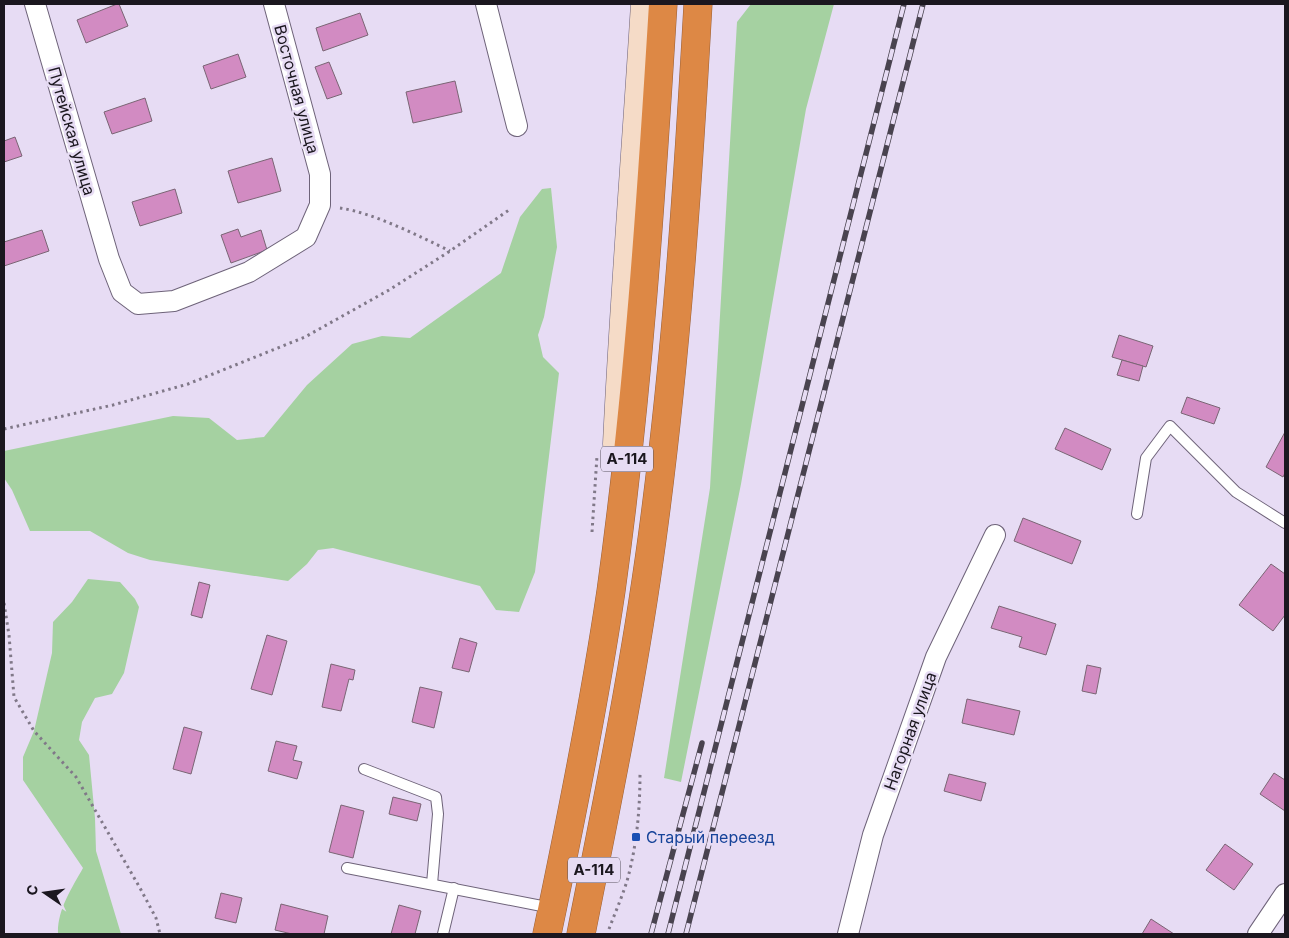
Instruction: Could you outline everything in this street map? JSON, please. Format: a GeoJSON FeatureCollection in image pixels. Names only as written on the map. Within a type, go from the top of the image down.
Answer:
{"type":"FeatureCollection","features":[{"type":"Feature","properties":{"kind":"highway","name":"А-114"},"geometry":{"type":"LineString","coordinates":[[550,921],[579,780],[611,592],[636,379],[652,180],[663,4]]}},
{"type":"Feature","properties":{"kind":"highway","name":"А-114"},"geometry":{"type":"LineString","coordinates":[[581,934],[630,681],[652,539],[670,387],[689,176],[698,4]]}},
{"type":"Feature","properties":{"kind":"street","name":"Путейская улица"},"geometry":{"type":"LineString","coordinates":[[35,4],[109,259],[122,292],[138,304],[174,301],[249,272],[306,237],[320,205]]}},
{"type":"Feature","properties":{"kind":"street","name":"Восточная улица"},"geometry":{"type":"LineString","coordinates":[[274,4],[320,174],[320,205]]}},
{"type":"Feature","properties":{"kind":"street"},"geometry":{"type":"LineString","coordinates":[[486,4],[517,126]]}},
{"type":"Feature","properties":{"kind":"street"},"geometry":{"type":"LineString","coordinates":[[611,592],[622,337],[636,164],[645,4]]}},
{"type":"Feature","properties":{"kind":"street","name":"Нагорная улица"},"geometry":{"type":"LineString","coordinates":[[848,934],[873,835],[936,657],[995,535]]}},
{"type":"Feature","properties":{"kind":"street"},"geometry":{"type":"LineString","coordinates":[[1258,934],[1285,894]]}},
{"type":"Feature","properties":{"kind":"lane"},"geometry":{"type":"LineString","coordinates":[[1137,514],[1146,458],[1170,426],[1236,492],[1285,523]]}},
{"type":"Feature","properties":{"kind":"lane"},"geometry":{"type":"LineString","coordinates":[[364,769],[436,797],[438,814],[432,884]]}},
{"type":"Feature","properties":{"kind":"lane"},"geometry":{"type":"LineString","coordinates":[[347,868],[454,888],[550,921]]}},
{"type":"Feature","properties":{"kind":"lane"},"geometry":{"type":"LineString","coordinates":[[443,934],[454,888]]}},
{"type":"Feature","properties":{"kind":"path"},"geometry":{"type":"LineString","coordinates":[[320,205],[351,210],[412,232],[450,251]]}},
{"type":"Feature","properties":{"kind":"path"},"geometry":{"type":"LineString","coordinates":[[4,429],[113,405],[197,380],[305,337],[389,290],[509,210]]}},
{"type":"Feature","properties":{"kind":"path"},"geometry":{"type":"LineString","coordinates":[[592,532],[597,453]]}},
{"type":"Feature","properties":{"kind":"path"},"geometry":{"type":"LineString","coordinates":[[4,603],[9,635],[14,697],[34,731],[76,777],[140,888],[156,918],[160,934]]}},
{"type":"Feature","properties":{"kind":"path"},"geometry":{"type":"LineString","coordinates":[[607,934],[627,882],[640,813]]}},
{"type":"Feature","properties":{"kind":"green space"},"geometry":{"type":"Polygon","coordinates":[[[751,4],[834,4],[806,109],[741,484],[681,782],[664,778],[710,488],[737,22],[751,4]]]}},
{"type":"Feature","properties":{"kind":"green space"},"geometry":{"type":"Polygon","coordinates":[[[551,188],[557,247],[544,317],[538,335],[543,357],[559,373],[535,572],[519,612],[496,610],[480,586],[333,548],[318,550],[307,564],[288,581],[150,560],[128,553],[90,531],[30,531],[12,490],[4,478],[4,451],[173,416],[209,418],[237,440],[264,437],[307,385],[352,344],[382,336],[410,338],[501,273],[520,217],[542,189],[551,188]]]}},
{"type":"Feature","properties":{"kind":"green space"},"geometry":{"type":"Polygon","coordinates":[[[88,579],[120,582],[135,599],[139,607],[124,673],[112,694],[95,698],[82,722],[79,740],[89,755],[96,851],[121,934],[58,934],[58,925],[63,908],[83,868],[23,780],[23,757],[34,731],[52,653],[53,622],[72,602],[88,579]]]}},
{"type":"Feature","properties":{"kind":"building"},"geometry":{"type":"Polygon","coordinates":[[[119,4],[128,26],[86,43],[77,20],[119,4]]]}},
{"type":"Feature","properties":{"kind":"building"},"geometry":{"type":"Polygon","coordinates":[[[360,13],[368,35],[323,51],[316,28],[360,13]]]}},
{"type":"Feature","properties":{"kind":"building"},"geometry":{"type":"Polygon","coordinates":[[[238,54],[246,77],[211,89],[203,66],[238,54]]]}},
{"type":"Feature","properties":{"kind":"building"},"geometry":{"type":"Polygon","coordinates":[[[329,62],[342,94],[327,99],[315,67],[329,62]]]}},
{"type":"Feature","properties":{"kind":"building"},"geometry":{"type":"Polygon","coordinates":[[[455,81],[462,112],[413,123],[406,92],[455,81]]]}},
{"type":"Feature","properties":{"kind":"building"},"geometry":{"type":"Polygon","coordinates":[[[145,98],[152,121],[112,134],[104,112],[145,98]]]}},
{"type":"Feature","properties":{"kind":"building"},"geometry":{"type":"Polygon","coordinates":[[[15,137],[22,156],[4,162],[4,141],[15,137]]]}},
{"type":"Feature","properties":{"kind":"building"},"geometry":{"type":"Polygon","coordinates":[[[272,158],[281,191],[238,203],[228,171],[272,158]]]}},
{"type":"Feature","properties":{"kind":"building"},"geometry":{"type":"Polygon","coordinates":[[[175,189],[182,213],[140,226],[132,202],[175,189]]]}},
{"type":"Feature","properties":{"kind":"building"},"geometry":{"type":"Polygon","coordinates":[[[238,229],[241,237],[261,230],[267,250],[231,263],[221,235],[238,229]]]}},
{"type":"Feature","properties":{"kind":"building"},"geometry":{"type":"Polygon","coordinates":[[[42,230],[49,251],[4,266],[4,242],[42,230]]]}},
{"type":"Feature","properties":{"kind":"building"},"geometry":{"type":"Polygon","coordinates":[[[1119,335],[1153,346],[1146,367],[1112,357],[1119,335]]]}},
{"type":"Feature","properties":{"kind":"building"},"geometry":{"type":"Polygon","coordinates":[[[1122,360],[1143,366],[1139,381],[1117,375],[1122,360]]]}},
{"type":"Feature","properties":{"kind":"building"},"geometry":{"type":"Polygon","coordinates":[[[1187,397],[1220,408],[1214,424],[1181,413],[1187,397]]]}},
{"type":"Feature","properties":{"kind":"building"},"geometry":{"type":"Polygon","coordinates":[[[1065,428],[1111,449],[1102,470],[1055,449],[1065,428]]]}},
{"type":"Feature","properties":{"kind":"building"},"geometry":{"type":"Polygon","coordinates":[[[1285,432],[1285,473],[1283,477],[1266,467],[1285,432]]]}},
{"type":"Feature","properties":{"kind":"building"},"geometry":{"type":"Polygon","coordinates":[[[1023,518],[1081,541],[1072,564],[1014,541],[1023,518]]]}},
{"type":"Feature","properties":{"kind":"building"},"geometry":{"type":"Polygon","coordinates":[[[1271,564],[1285,574],[1285,615],[1273,631],[1239,605],[1271,564]]]}},
{"type":"Feature","properties":{"kind":"building"},"geometry":{"type":"Polygon","coordinates":[[[199,582],[210,585],[202,618],[191,615],[199,582]]]}},
{"type":"Feature","properties":{"kind":"building"},"geometry":{"type":"Polygon","coordinates":[[[999,606],[1056,624],[1046,655],[1019,647],[1022,637],[991,628],[999,606]]]}},
{"type":"Feature","properties":{"kind":"building"},"geometry":{"type":"Polygon","coordinates":[[[267,635],[287,641],[272,695],[251,689],[267,635]]]}},
{"type":"Feature","properties":{"kind":"building"},"geometry":{"type":"Polygon","coordinates":[[[460,638],[477,643],[469,672],[452,668],[460,638]]]}},
{"type":"Feature","properties":{"kind":"building"},"geometry":{"type":"Polygon","coordinates":[[[331,664],[355,670],[353,680],[349,679],[341,711],[322,707],[331,664]]]}},
{"type":"Feature","properties":{"kind":"building"},"geometry":{"type":"Polygon","coordinates":[[[1087,665],[1101,668],[1096,694],[1082,691],[1087,665]]]}},
{"type":"Feature","properties":{"kind":"building"},"geometry":{"type":"Polygon","coordinates":[[[420,687],[442,692],[434,728],[412,722],[420,687]]]}},
{"type":"Feature","properties":{"kind":"building"},"geometry":{"type":"Polygon","coordinates":[[[967,699],[1020,711],[1014,735],[962,723],[967,699]]]}},
{"type":"Feature","properties":{"kind":"building"},"geometry":{"type":"Polygon","coordinates":[[[184,727],[202,732],[191,774],[173,769],[184,727]]]}},
{"type":"Feature","properties":{"kind":"building"},"geometry":{"type":"Polygon","coordinates":[[[276,741],[297,746],[293,760],[302,762],[297,779],[268,771],[276,741]]]}},
{"type":"Feature","properties":{"kind":"building"},"geometry":{"type":"Polygon","coordinates":[[[1274,773],[1285,780],[1285,811],[1260,794],[1274,773]]]}},
{"type":"Feature","properties":{"kind":"building"},"geometry":{"type":"Polygon","coordinates":[[[949,774],[986,783],[981,801],[944,791],[949,774]]]}},
{"type":"Feature","properties":{"kind":"building"},"geometry":{"type":"Polygon","coordinates":[[[393,797],[421,804],[417,821],[389,814],[393,797]]]}},
{"type":"Feature","properties":{"kind":"building"},"geometry":{"type":"Polygon","coordinates":[[[341,805],[364,811],[353,858],[329,852],[341,805]]]}},
{"type":"Feature","properties":{"kind":"building"},"geometry":{"type":"Polygon","coordinates":[[[1225,844],[1253,864],[1234,890],[1206,870],[1225,844]]]}},
{"type":"Feature","properties":{"kind":"building"},"geometry":{"type":"Polygon","coordinates":[[[221,893],[242,898],[236,923],[215,918],[221,893]]]}},
{"type":"Feature","properties":{"kind":"building"},"geometry":{"type":"Polygon","coordinates":[[[281,904],[328,916],[324,934],[292,934],[275,930],[281,904]]]}},
{"type":"Feature","properties":{"kind":"building"},"geometry":{"type":"Polygon","coordinates":[[[399,905],[421,911],[415,934],[391,934],[399,905]]]}},
{"type":"Feature","properties":{"kind":"building"},"geometry":{"type":"Polygon","coordinates":[[[1151,919],[1174,934],[1142,934],[1151,919]]]}},
{"type":"Feature","properties":{"kind":"railway"},"geometry":{"type":"LineString","coordinates":[[668,934],[904,4]]}},
{"type":"Feature","properties":{"kind":"railway"},"geometry":{"type":"LineString","coordinates":[[686,934],[923,4]]}},
{"type":"Feature","properties":{"kind":"railway"},"geometry":{"type":"LineString","coordinates":[[651,934],[702,743]]}},
{"type":"Feature","properties":{"kind":"place","name":"Старый переезд"},"geometry":{"type":"Point","coordinates":[636,837]}}]}
